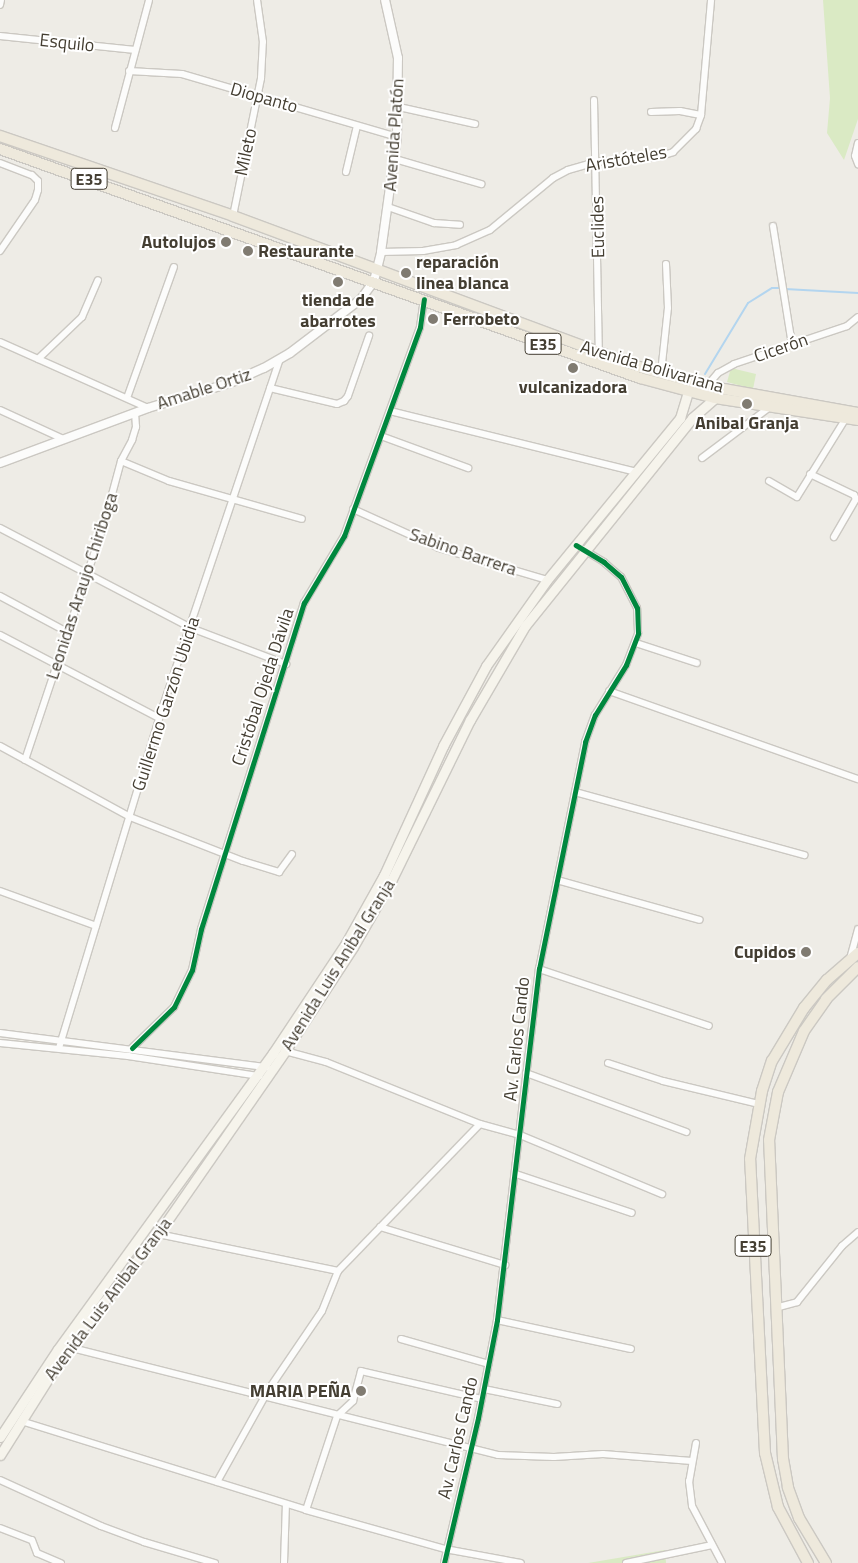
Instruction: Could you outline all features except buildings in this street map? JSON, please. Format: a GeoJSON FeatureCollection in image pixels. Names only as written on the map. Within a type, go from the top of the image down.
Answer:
{"type":"FeatureCollection","features":[{"type":"Feature","properties":{"kind":"highway","name":"Avenida Bolivariana"},"geometry":{"type":"LineString","coordinates":[[0,136],[233,216],[599,353],[707,386],[858,413]]}},
{"type":"Feature","properties":{"kind":"highway","name":"Avenida Bolivariana"},"geometry":{"type":"LineString","coordinates":[[0,149],[374,281],[565,352],[688,392],[715,398],[858,420]]}},
{"type":"Feature","properties":{"kind":"highway","name":"E35"},"geometry":{"type":"LineString","coordinates":[[808,1563],[778,1507],[765,1453],[750,1193],[750,1159],[759,1104],[772,1061],[785,1037],[827,980],[854,956]]}},
{"type":"Feature","properties":{"kind":"highway","name":"E35"},"geometry":{"type":"LineString","coordinates":[[826,1563],[799,1518],[788,1487],[779,1425],[769,1140],[778,1092],[804,1031],[826,999],[858,967]]}},
{"type":"Feature","properties":{"kind":"main road","name":"Avenida Luis Anibal Granja"},"geometry":{"type":"LineString","coordinates":[[0,1455],[68,1347],[158,1234],[268,1068],[346,943],[384,875],[458,714],[486,666],[547,580],[680,418],[688,392]]}},
{"type":"Feature","properties":{"kind":"main road","name":"Avenida Luis Anibal Granja"},"geometry":{"type":"LineString","coordinates":[[268,1068],[285,1051],[353,947],[387,887],[470,720],[525,626],[692,418],[715,398]]}},
{"type":"Feature","properties":{"kind":"main road","name":"Avenida Luis Anibal Granja"},"geometry":{"type":"LineString","coordinates":[[0,1437],[58,1349],[262,1077]]}},
{"type":"Feature","properties":{"kind":"street"},"geometry":{"type":"LineString","coordinates":[[0,5],[1,0]]}},
{"type":"Feature","properties":{"kind":"street"},"geometry":{"type":"LineString","coordinates":[[115,128],[149,0]]}},
{"type":"Feature","properties":{"kind":"street","name":"Mileto"},"geometry":{"type":"LineString","coordinates":[[233,216],[258,95],[263,42],[257,0]]}},
{"type":"Feature","properties":{"kind":"street","name":"Avenida Platón"},"geometry":{"type":"LineString","coordinates":[[376,270],[382,252],[395,159],[399,107],[398,58],[385,0]]}},
{"type":"Feature","properties":{"kind":"street","name":"Aristóteles"},"geometry":{"type":"LineString","coordinates":[[382,252],[423,251],[456,245],[490,230],[553,178],[596,162],[658,157],[673,152],[696,129],[701,114],[711,0]]}},
{"type":"Feature","properties":{"kind":"street","name":"Esquilo"},"geometry":{"type":"LineString","coordinates":[[0,36],[135,50]]}},
{"type":"Feature","properties":{"kind":"street","name":"Diopanto"},"geometry":{"type":"LineString","coordinates":[[129,71],[182,74],[397,137]]}},
{"type":"Feature","properties":{"kind":"street","name":"Euclides"},"geometry":{"type":"LineString","coordinates":[[594,100],[599,353]]}},
{"type":"Feature","properties":{"kind":"street"},"geometry":{"type":"LineString","coordinates":[[399,107],[475,124]]}},
{"type":"Feature","properties":{"kind":"street"},"geometry":{"type":"LineString","coordinates":[[651,112],[680,111],[701,114]]}},
{"type":"Feature","properties":{"kind":"street"},"geometry":{"type":"LineString","coordinates":[[346,172],[357,126]]}},
{"type":"Feature","properties":{"kind":"street"},"geometry":{"type":"LineString","coordinates":[[858,142],[855,156],[858,164]]}},
{"type":"Feature","properties":{"kind":"street"},"geometry":{"type":"LineString","coordinates":[[395,159],[481,184]]}},
{"type":"Feature","properties":{"kind":"street"},"geometry":{"type":"LineString","coordinates":[[0,163],[32,175],[38,181],[38,190],[35,200],[0,251]]}},
{"type":"Feature","properties":{"kind":"street"},"geometry":{"type":"LineString","coordinates":[[388,207],[434,222],[460,225]]}},
{"type":"Feature","properties":{"kind":"street"},"geometry":{"type":"LineString","coordinates":[[773,226],[792,344]]}},
{"type":"Feature","properties":{"kind":"street"},"geometry":{"type":"LineString","coordinates":[[661,373],[668,308],[666,264]]}},
{"type":"Feature","properties":{"kind":"street"},"geometry":{"type":"LineString","coordinates":[[127,398],[174,267]]}},
{"type":"Feature","properties":{"kind":"street","name":"Amable Ortiz"},"geometry":{"type":"LineString","coordinates":[[0,463],[148,408],[230,384],[279,361],[360,299],[374,281],[376,270]]}},
{"type":"Feature","properties":{"kind":"street"},"geometry":{"type":"LineString","coordinates":[[38,359],[82,317],[98,280]]}},
{"type":"Feature","properties":{"kind":"street","name":"Cristóbal Ojeda Dávila"},"geometry":{"type":"LineString","coordinates":[[132,1048],[181,997],[192,970],[201,929],[304,603],[344,536],[420,327],[424,299]]}},
{"type":"Feature","properties":{"kind":"street","name":"Cicerón"},"geometry":{"type":"LineString","coordinates":[[707,386],[718,373],[734,364],[847,326],[858,317]]}},
{"type":"Feature","properties":{"kind":"street"},"geometry":{"type":"LineString","coordinates":[[270,388],[337,404],[344,401],[348,396],[369,336]]}},
{"type":"Feature","properties":{"kind":"street"},"geometry":{"type":"LineString","coordinates":[[0,342],[148,408]]}},
{"type":"Feature","properties":{"kind":"street","name":"Guillermo Garzón Ubidia"},"geometry":{"type":"LineString","coordinates":[[59,1048],[159,718],[191,628],[279,361]]}},
{"type":"Feature","properties":{"kind":"street"},"geometry":{"type":"LineString","coordinates":[[702,458],[770,407]]}},
{"type":"Feature","properties":{"kind":"street"},"geometry":{"type":"LineString","coordinates":[[0,410],[62,440]]}},
{"type":"Feature","properties":{"kind":"street"},"geometry":{"type":"LineString","coordinates":[[390,411],[636,472]]}},
{"type":"Feature","properties":{"kind":"street","name":"Leonidas Araujo Chiriboga"},"geometry":{"type":"LineString","coordinates":[[25,760],[104,524],[120,461],[136,427],[135,413]]}},
{"type":"Feature","properties":{"kind":"street"},"geometry":{"type":"LineString","coordinates":[[769,481],[798,497],[810,474],[846,418]]}},
{"type":"Feature","properties":{"kind":"street"},"geometry":{"type":"LineString","coordinates":[[381,436],[468,468]]}},
{"type":"Feature","properties":{"kind":"street"},"geometry":{"type":"LineString","coordinates":[[120,461],[169,481],[302,519]]}},
{"type":"Feature","properties":{"kind":"street"},"geometry":{"type":"LineString","coordinates":[[810,474],[854,495],[856,499],[834,537]]}},
{"type":"Feature","properties":{"kind":"street","name":"Sabino Barrera"},"geometry":{"type":"LineString","coordinates":[[353,509],[439,548],[547,580]]}},
{"type":"Feature","properties":{"kind":"street"},"geometry":{"type":"LineString","coordinates":[[0,528],[191,628],[286,664]]}},
{"type":"Feature","properties":{"kind":"street","name":"Av. Carlos Cando"},"geometry":{"type":"LineString","coordinates":[[444,1563],[445,1549],[482,1399],[497,1320],[516,1174],[539,969],[575,792],[590,728],[626,665],[636,643],[638,620],[633,598],[620,577],[576,544]]}},
{"type":"Feature","properties":{"kind":"street"},"geometry":{"type":"LineString","coordinates":[[0,596],[67,632]]}},
{"type":"Feature","properties":{"kind":"street"},"geometry":{"type":"LineString","coordinates":[[0,635],[159,718]]}},
{"type":"Feature","properties":{"kind":"street"},"geometry":{"type":"LineString","coordinates":[[636,643],[697,663]]}},
{"type":"Feature","properties":{"kind":"street"},"geometry":{"type":"LineString","coordinates":[[609,692],[858,778]]}},
{"type":"Feature","properties":{"kind":"street"},"geometry":{"type":"LineString","coordinates":[[0,746],[130,817],[274,873],[283,870],[292,854]]}},
{"type":"Feature","properties":{"kind":"street"},"geometry":{"type":"LineString","coordinates":[[575,792],[804,855]]}},
{"type":"Feature","properties":{"kind":"street"},"geometry":{"type":"LineString","coordinates":[[557,880],[700,920]]}},
{"type":"Feature","properties":{"kind":"street"},"geometry":{"type":"LineString","coordinates":[[0,891],[96,926]]}},
{"type":"Feature","properties":{"kind":"street"},"geometry":{"type":"LineString","coordinates":[[854,956],[858,929]]}},
{"type":"Feature","properties":{"kind":"street"},"geometry":{"type":"LineString","coordinates":[[539,969],[709,1026]]}},
{"type":"Feature","properties":{"kind":"street"},"geometry":{"type":"LineString","coordinates":[[0,1033],[132,1048],[268,1068]]}},
{"type":"Feature","properties":{"kind":"street"},"geometry":{"type":"LineString","coordinates":[[0,1043],[59,1048],[262,1077]]}},
{"type":"Feature","properties":{"kind":"street"},"geometry":{"type":"LineString","coordinates":[[285,1051],[326,1062],[480,1124],[520,1135],[662,1194]]}},
{"type":"Feature","properties":{"kind":"street"},"geometry":{"type":"LineString","coordinates":[[608,1063],[663,1081],[759,1104]]}},
{"type":"Feature","properties":{"kind":"street"},"geometry":{"type":"LineString","coordinates":[[526,1073],[686,1132]]}},
{"type":"Feature","properties":{"kind":"street"},"geometry":{"type":"LineString","coordinates":[[217,1482],[265,1396],[322,1311],[338,1271],[480,1124]]}},
{"type":"Feature","properties":{"kind":"street"},"geometry":{"type":"LineString","coordinates":[[516,1174],[632,1213]]}},
{"type":"Feature","properties":{"kind":"street"},"geometry":{"type":"LineString","coordinates":[[380,1227],[505,1264]]}},
{"type":"Feature","properties":{"kind":"street"},"geometry":{"type":"LineString","coordinates":[[774,1308],[797,1302],[842,1246],[858,1232]]}},
{"type":"Feature","properties":{"kind":"street"},"geometry":{"type":"LineString","coordinates":[[158,1234],[338,1271]]}},
{"type":"Feature","properties":{"kind":"street"},"geometry":{"type":"LineString","coordinates":[[497,1320],[631,1349]]}},
{"type":"Feature","properties":{"kind":"street"},"geometry":{"type":"LineString","coordinates":[[401,1339],[489,1364]]}},
{"type":"Feature","properties":{"kind":"street"},"geometry":{"type":"LineString","coordinates":[[68,1347],[498,1456],[554,1457],[603,1454],[692,1461]]}},
{"type":"Feature","properties":{"kind":"street"},"geometry":{"type":"LineString","coordinates":[[306,1510],[337,1416],[353,1401],[362,1372],[365,1370],[482,1399]]}},
{"type":"Feature","properties":{"kind":"street"},"geometry":{"type":"LineString","coordinates":[[484,1389],[557,1404]]}},
{"type":"Feature","properties":{"kind":"street"},"geometry":{"type":"LineString","coordinates":[[21,1421],[306,1510],[445,1549],[522,1563]]}},
{"type":"Feature","properties":{"kind":"street"},"geometry":{"type":"LineString","coordinates":[[696,1443],[689,1481],[692,1506],[722,1563]]}},
{"type":"Feature","properties":{"kind":"street"},"geometry":{"type":"LineString","coordinates":[[0,1480],[110,1529],[216,1563]]}},
{"type":"Feature","properties":{"kind":"street"},"geometry":{"type":"LineString","coordinates":[[284,1563],[286,1504]]}},
{"type":"Feature","properties":{"kind":"street"},"geometry":{"type":"LineString","coordinates":[[0,1528],[32,1540],[36,1553],[61,1563]]}},
{"type":"Feature","properties":{"kind":"street"},"geometry":{"type":"LineString","coordinates":[[626,1563],[712,1545]]}},
{"type":"Feature","properties":{"kind":"green space"},"geometry":{"type":"Polygon","coordinates":[[[823,0],[858,0],[858,119],[844,160],[827,133],[830,98],[823,0]]]}},
{"type":"Feature","properties":{"kind":"green space"},"geometry":{"type":"Polygon","coordinates":[[[731,368],[756,374],[753,389],[727,382],[731,368]]]}},
{"type":"Feature","properties":{"kind":"green space"},"geometry":{"type":"Polygon","coordinates":[[[665,1550],[666,1563],[588,1563],[665,1550]]]}},
{"type":"Feature","properties":{"kind":"waterway"},"geometry":{"type":"LineString","coordinates":[[705,374],[748,303],[772,288],[780,288]]}},
{"type":"Feature","properties":{"kind":"waterway"},"geometry":{"type":"LineString","coordinates":[[785,289],[858,293]]}},
{"type":"Feature","properties":{"kind":"cycle path"},"geometry":{"type":"LineString","coordinates":[[132,1048],[174,1007],[192,970],[201,929],[304,603],[344,536],[420,327],[424,299]]}},
{"type":"Feature","properties":{"kind":"cycle path"},"geometry":{"type":"LineString","coordinates":[[444,1563],[478,1418],[497,1320],[539,969],[585,742],[595,715],[626,665],[638,633],[637,608],[621,577],[604,562],[576,545]]}},
{"type":"Feature","properties":{"kind":"place","name":"Autolujos"},"geometry":{"type":"Point","coordinates":[226,242]}},
{"type":"Feature","properties":{"kind":"place","name":"Restaurante"},"geometry":{"type":"Point","coordinates":[248,251]}},
{"type":"Feature","properties":{"kind":"place","name":"reparación linea blanca"},"geometry":{"type":"Point","coordinates":[406,273]}},
{"type":"Feature","properties":{"kind":"place","name":"tienda de abarrotes"},"geometry":{"type":"Point","coordinates":[338,282]}},
{"type":"Feature","properties":{"kind":"place","name":"Ferrobeto"},"geometry":{"type":"Point","coordinates":[433,319]}},
{"type":"Feature","properties":{"kind":"place","name":"vulcanizadora"},"geometry":{"type":"Point","coordinates":[573,368]}},
{"type":"Feature","properties":{"kind":"place","name":"Anibal Granja"},"geometry":{"type":"Point","coordinates":[747,404]}},
{"type":"Feature","properties":{"kind":"place","name":"Cupidos"},"geometry":{"type":"Point","coordinates":[806,952]}},
{"type":"Feature","properties":{"kind":"place","name":"MARIA PEÑA"},"geometry":{"type":"Point","coordinates":[361,1391]}}]}
